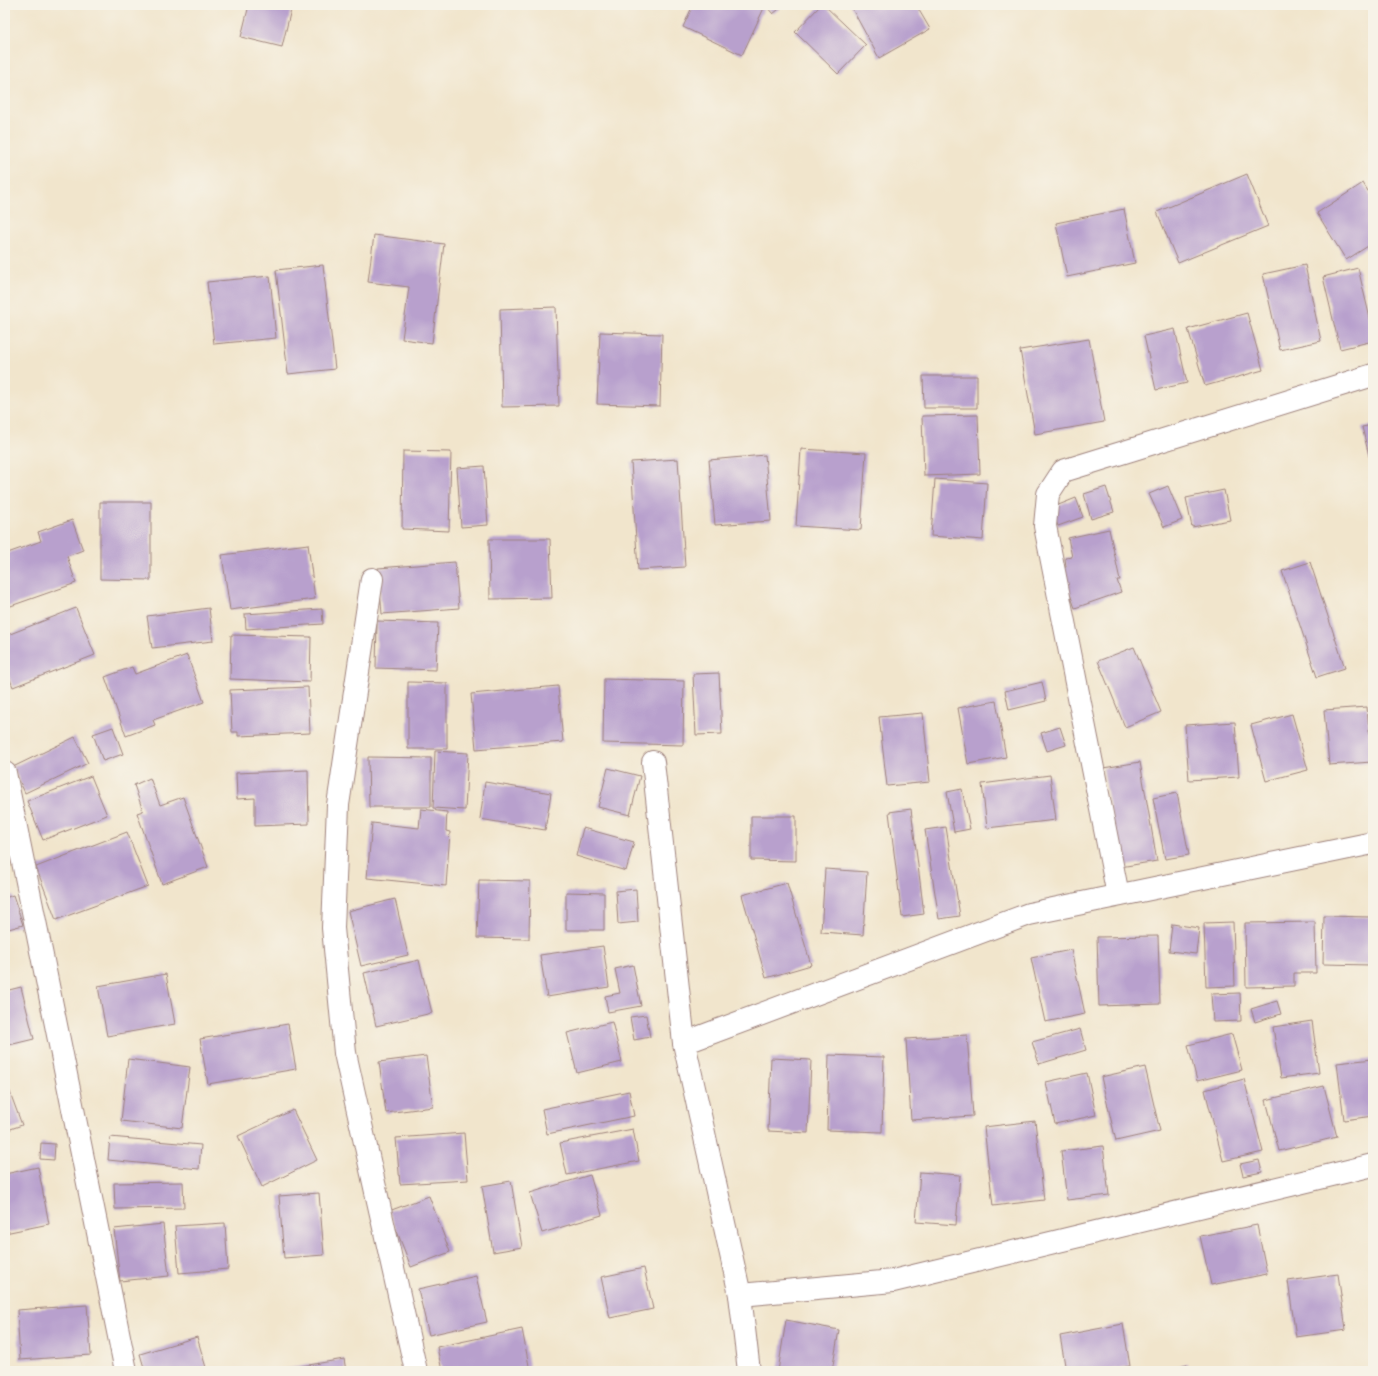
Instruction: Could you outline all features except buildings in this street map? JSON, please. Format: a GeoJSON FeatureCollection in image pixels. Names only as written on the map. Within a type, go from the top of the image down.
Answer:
{"type":"FeatureCollection","features":[{"type":"Feature","properties":{"kind":"street"},"geometry":{"type":"LineString","coordinates":[[1118,895],[1045,526],[1048,494],[1063,471],[1373,375]]}},
{"type":"Feature","properties":{"kind":"street"},"geometry":{"type":"LineString","coordinates":[[372,579],[338,805],[333,928],[345,1053],[416,1371]]}},
{"type":"Feature","properties":{"kind":"street"},"geometry":{"type":"LineString","coordinates":[[653,762],[684,1044],[740,1296],[749,1371]]}},
{"type":"Feature","properties":{"kind":"street"},"geometry":{"type":"LineString","coordinates":[[5,773],[126,1371]]}},
{"type":"Feature","properties":{"kind":"street"},"geometry":{"type":"LineString","coordinates":[[684,1044],[1029,914],[1373,842]]}},
{"type":"Feature","properties":{"kind":"street"},"geometry":{"type":"LineString","coordinates":[[740,1296],[893,1281],[1373,1165]]}}]}
